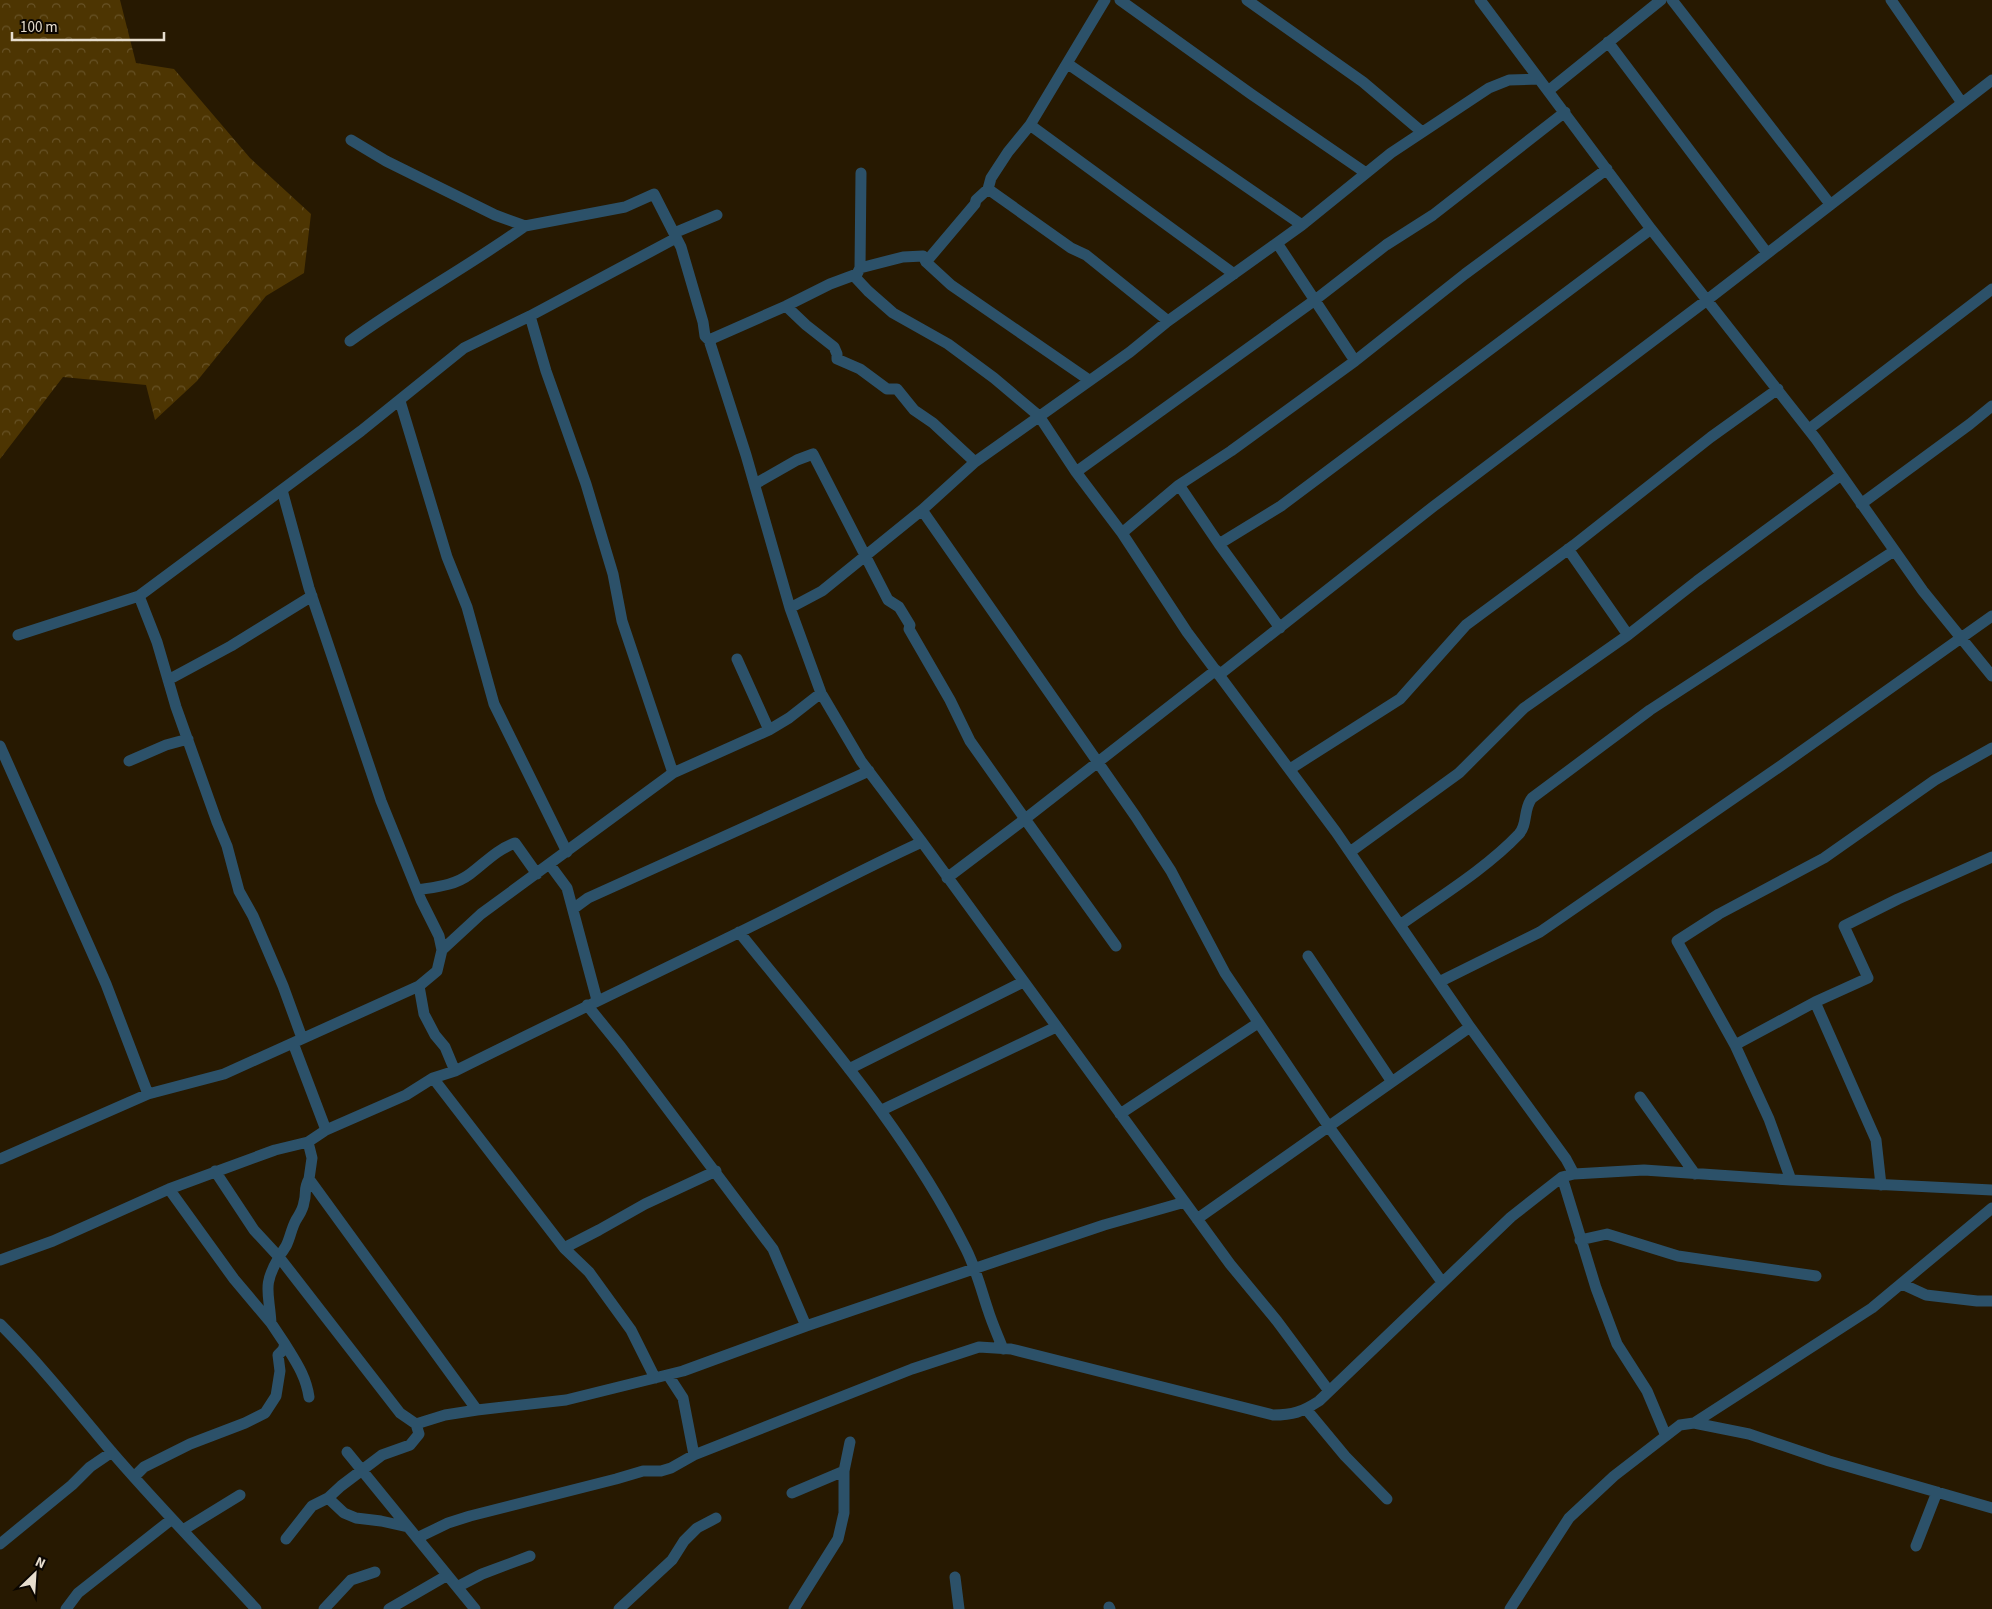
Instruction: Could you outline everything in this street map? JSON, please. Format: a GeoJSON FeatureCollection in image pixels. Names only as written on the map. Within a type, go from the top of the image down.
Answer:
{"type":"FeatureCollection","features":[{"type":"Feature","properties":{"kind":"street"},"geometry":{"type":"LineString","coordinates":[[926,262],[975,204],[976,200],[988,189],[992,178],[1008,152],[1030,125],[1105,0]]}},
{"type":"Feature","properties":{"kind":"street"},"geometry":{"type":"LineString","coordinates":[[1120,0],[1251,94],[1366,173]]}},
{"type":"Feature","properties":{"kind":"street"},"geometry":{"type":"LineString","coordinates":[[1248,0],[1363,82],[1422,132]]}},
{"type":"Feature","properties":{"kind":"street"},"geometry":{"type":"LineString","coordinates":[[1480,0],[1651,229],[1809,430],[1923,591],[1992,676]]}},
{"type":"Feature","properties":{"kind":"street"},"geometry":{"type":"LineString","coordinates":[[1548,91],[1661,0]]}},
{"type":"Feature","properties":{"kind":"street"},"geometry":{"type":"LineString","coordinates":[[1672,0],[1830,204]]}},
{"type":"Feature","properties":{"kind":"street"},"geometry":{"type":"LineString","coordinates":[[1891,0],[1962,103]]}},
{"type":"Feature","properties":{"kind":"street"},"geometry":{"type":"LineString","coordinates":[[1608,42],[1767,253]]}},
{"type":"Feature","properties":{"kind":"street"},"geometry":{"type":"LineString","coordinates":[[1068,64],[1302,225]]}},
{"type":"Feature","properties":{"kind":"street"},"geometry":{"type":"LineString","coordinates":[[790,608],[822,591],[922,510],[975,462],[1130,352],[1168,321],[1302,225],[1391,153],[1488,88],[1509,80],[1539,79]]}},
{"type":"Feature","properties":{"kind":"street"},"geometry":{"type":"LineString","coordinates":[[947,878],[1098,762],[1280,628],[1549,418],[1707,300],[1992,80]]}},
{"type":"Feature","properties":{"kind":"street"},"geometry":{"type":"LineString","coordinates":[[1076,472],[1315,300],[1386,245],[1433,215],[1565,112]]}},
{"type":"Feature","properties":{"kind":"street"},"geometry":{"type":"LineString","coordinates":[[1030,125],[1234,274]]}},
{"type":"Feature","properties":{"kind":"street"},"geometry":{"type":"LineString","coordinates":[[352,140],[394,166],[495,215],[524,226]]}},
{"type":"Feature","properties":{"kind":"street"},"geometry":{"type":"LineString","coordinates":[[1122,533],[1179,486],[1355,361],[1465,274],[1607,169]]}},
{"type":"Feature","properties":{"kind":"street"},"geometry":{"type":"LineString","coordinates":[[860,173],[857,272],[868,291],[893,313],[948,344],[994,378],[1039,416],[1076,472],[1122,533],[1187,632],[1350,852],[1470,1027],[1566,1159],[1574,1174]]}},
{"type":"Feature","properties":{"kind":"street"},"geometry":{"type":"LineString","coordinates":[[988,189],[1071,248],[1086,255],[1168,321]]}},
{"type":"Feature","properties":{"kind":"street"},"geometry":{"type":"LineString","coordinates":[[350,341],[392,310],[484,255],[524,226],[625,207],[654,194],[681,246],[703,322],[705,336],[709,340],[755,484],[790,608],[821,693],[861,762],[922,842],[1230,1264],[1277,1321],[1329,1391]]}},
{"type":"Feature","properties":{"kind":"street"},"geometry":{"type":"LineString","coordinates":[[18,635],[139,596],[400,401],[464,348],[530,316],[675,235],[717,215]]}},
{"type":"Feature","properties":{"kind":"street"},"geometry":{"type":"LineString","coordinates":[[1219,544],[1281,506],[1651,229]]}},
{"type":"Feature","properties":{"kind":"street"},"geometry":{"type":"LineString","coordinates":[[1277,243],[1355,361]]}},
{"type":"Feature","properties":{"kind":"street"},"geometry":{"type":"LineString","coordinates":[[709,340],[857,272],[903,257],[923,256],[926,262],[951,285],[976,304],[1089,380]]}},
{"type":"Feature","properties":{"kind":"street"},"geometry":{"type":"LineString","coordinates":[[1809,430],[1992,289]]}},
{"type":"Feature","properties":{"kind":"street"},"geometry":{"type":"LineString","coordinates":[[786,306],[834,347],[838,354],[837,359],[860,369],[887,389],[896,390],[914,410],[933,423],[975,462]]}},
{"type":"Feature","properties":{"kind":"street"},"geometry":{"type":"LineString","coordinates":[[530,316],[546,371],[586,484],[612,574],[622,621],[674,773]]}},
{"type":"Feature","properties":{"kind":"street"},"geometry":{"type":"LineString","coordinates":[[1290,769],[1400,699],[1466,625],[1568,549],[1711,437],[1778,389]]}},
{"type":"Feature","properties":{"kind":"street"},"geometry":{"type":"LineString","coordinates":[[400,401],[447,557],[467,607],[494,704],[567,852]]}},
{"type":"Feature","properties":{"kind":"street"},"geometry":{"type":"LineString","coordinates":[[1861,504],[1992,406]]}},
{"type":"Feature","properties":{"kind":"street"},"geometry":{"type":"LineString","coordinates":[[755,484],[797,460],[813,454],[888,600],[899,607],[910,625],[910,629],[950,700],[970,741],[1116,946]]}},
{"type":"Feature","properties":{"kind":"street"},"geometry":{"type":"LineString","coordinates":[[1350,852],[1459,773],[1524,708],[1628,635],[1697,581],[1841,475]]}},
{"type":"Feature","properties":{"kind":"street"},"geometry":{"type":"LineString","coordinates":[[1179,486],[1280,628]]}},
{"type":"Feature","properties":{"kind":"street"},"geometry":{"type":"LineString","coordinates":[[0,1159],[148,1094],[224,1074],[419,986],[437,971],[442,950],[439,936],[416,890],[381,801],[312,596],[282,490]]}},
{"type":"Feature","properties":{"kind":"street"},"geometry":{"type":"LineString","coordinates":[[922,510],[1098,762],[1171,871],[1225,973],[1258,1023],[1329,1128],[1442,1282]]}},
{"type":"Feature","properties":{"kind":"street"},"geometry":{"type":"LineString","coordinates":[[1568,549],[1628,635]]}},
{"type":"Feature","properties":{"kind":"street"},"geometry":{"type":"LineString","coordinates":[[1400,925],[1484,864],[1520,833],[1524,824],[1526,808],[1532,798],[1650,710],[1894,551]]}},
{"type":"Feature","properties":{"kind":"street"},"geometry":{"type":"LineString","coordinates":[[139,596],[157,642],[188,739],[227,846],[240,891],[257,924],[283,986],[297,1041],[326,1130]]}},
{"type":"Feature","properties":{"kind":"street"},"geometry":{"type":"LineString","coordinates":[[168,680],[231,646],[312,596]]}},
{"type":"Feature","properties":{"kind":"street"},"geometry":{"type":"LineString","coordinates":[[1439,982],[1540,932],[1782,765],[1992,616]]}},
{"type":"Feature","properties":{"kind":"street"},"geometry":{"type":"LineString","coordinates":[[737,659],[769,730]]}},
{"type":"Feature","properties":{"kind":"street"},"geometry":{"type":"LineString","coordinates":[[442,950],[481,914],[674,773],[769,730],[789,718],[821,693]]}},
{"type":"Feature","properties":{"kind":"street"},"geometry":{"type":"LineString","coordinates":[[130,761],[166,745],[188,739]]}},
{"type":"Feature","properties":{"kind":"street"},"geometry":{"type":"LineString","coordinates":[[0,746],[106,984],[148,1094]]}},
{"type":"Feature","properties":{"kind":"street"},"geometry":{"type":"LineString","coordinates":[[1791,1180],[1770,1119],[1735,1046],[1677,941],[1719,914],[1824,858],[1934,780],[1992,748]]}},
{"type":"Feature","properties":{"kind":"street"},"geometry":{"type":"LineString","coordinates":[[573,909],[588,898],[869,771]]}},
{"type":"Feature","properties":{"kind":"street"},"geometry":{"type":"LineString","coordinates":[[0,1260],[53,1241],[169,1189],[215,1171],[275,1150],[308,1142],[326,1130],[406,1095],[433,1078],[454,1071],[922,842]]}},
{"type":"Feature","properties":{"kind":"street"},"geometry":{"type":"LineString","coordinates":[[416,890],[450,885],[469,875],[502,848],[515,843],[537,874]]}},
{"type":"Feature","properties":{"kind":"street"},"geometry":{"type":"LineString","coordinates":[[1735,1046],[1815,1002],[1868,978],[1844,926],[1898,899],[1992,858]]}},
{"type":"Feature","properties":{"kind":"street"},"geometry":{"type":"LineString","coordinates":[[550,865],[567,888],[592,1003],[621,1047],[773,1249],[806,1326]]}},
{"type":"Feature","properties":{"kind":"street"},"geometry":{"type":"LineString","coordinates":[[739,932],[882,1110],[942,1205],[975,1268],[988,1310],[1003,1348]]}},
{"type":"Feature","properties":{"kind":"street"},"geometry":{"type":"LineString","coordinates":[[1308,956],[1392,1082]]}},
{"type":"Feature","properties":{"kind":"street"},"geometry":{"type":"LineString","coordinates":[[849,1069],[1023,982]]}},
{"type":"Feature","properties":{"kind":"street"},"geometry":{"type":"LineString","coordinates":[[419,986],[424,1014],[444,1047],[454,1071]]}},
{"type":"Feature","properties":{"kind":"street"},"geometry":{"type":"LineString","coordinates":[[1815,1002],[1876,1140],[1881,1185]]}},
{"type":"Feature","properties":{"kind":"street"},"geometry":{"type":"LineString","coordinates":[[1120,1114],[1258,1023]]}},
{"type":"Feature","properties":{"kind":"street"},"geometry":{"type":"LineString","coordinates":[[882,1110],[1056,1027]]}},
{"type":"Feature","properties":{"kind":"street"},"geometry":{"type":"LineString","coordinates":[[1197,1218],[1329,1128],[1470,1027]]}},
{"type":"Feature","properties":{"kind":"street"},"geometry":{"type":"LineString","coordinates":[[433,1078],[564,1248],[588,1272],[631,1330],[655,1378]]}},
{"type":"Feature","properties":{"kind":"street"},"geometry":{"type":"LineString","coordinates":[[1640,1097],[1695,1174]]}},
{"type":"Feature","properties":{"kind":"street"},"geometry":{"type":"LineString","coordinates":[[271,1323],[267,1288],[268,1277],[279,1256],[286,1249],[296,1220],[302,1212],[305,1199],[304,1188],[309,1179],[312,1158],[308,1142]]}},
{"type":"Feature","properties":{"kind":"street"},"geometry":{"type":"LineString","coordinates":[[417,1538],[448,1523],[470,1516],[616,1480],[643,1471],[671,1468],[694,1455],[912,1369],[979,1347],[1003,1348],[1040,1356],[1273,1415],[1291,1415],[1319,1401],[1510,1217],[1562,1178],[1574,1174],[1644,1170],[1791,1180],[1992,1190]]}},
{"type":"Feature","properties":{"kind":"street"},"geometry":{"type":"LineString","coordinates":[[215,1171],[254,1230],[279,1256],[374,1382],[400,1413],[416,1424],[419,1434],[410,1444],[382,1455],[340,1486],[328,1498],[312,1506],[286,1538]]}},
{"type":"Feature","properties":{"kind":"street"},"geometry":{"type":"LineString","coordinates":[[564,1248],[645,1204],[716,1171]]}},
{"type":"Feature","properties":{"kind":"street"},"geometry":{"type":"LineString","coordinates":[[1562,1178],[1580,1240],[1618,1344],[1647,1392],[1666,1436]]}},
{"type":"Feature","properties":{"kind":"street"},"geometry":{"type":"LineString","coordinates":[[309,1179],[477,1410]]}},
{"type":"Feature","properties":{"kind":"street"},"geometry":{"type":"LineString","coordinates":[[169,1189],[234,1279],[271,1323],[298,1364],[306,1381],[309,1397]]}},
{"type":"Feature","properties":{"kind":"street"},"geometry":{"type":"LineString","coordinates":[[416,1424],[445,1415],[566,1400],[683,1371],[806,1326],[975,1268],[1104,1225],[1185,1202]]}},
{"type":"Feature","properties":{"kind":"street"},"geometry":{"type":"LineString","coordinates":[[1694,1423],[1872,1308],[1992,1208]]}},
{"type":"Feature","properties":{"kind":"street"},"geometry":{"type":"LineString","coordinates":[[1580,1240],[1607,1234],[1678,1256],[1816,1276]]}},
{"type":"Feature","properties":{"kind":"street"},"geometry":{"type":"LineString","coordinates":[[1902,1284],[1926,1295],[1992,1301]]}},
{"type":"Feature","properties":{"kind":"street"},"geometry":{"type":"LineString","coordinates":[[0,1324],[76,1407],[134,1477],[256,1609]]}},
{"type":"Feature","properties":{"kind":"street"},"geometry":{"type":"LineString","coordinates":[[134,1477],[144,1467],[190,1444],[245,1423],[265,1413],[276,1396],[280,1370],[278,1355],[283,1350],[285,1344]]}},
{"type":"Feature","properties":{"kind":"street"},"geometry":{"type":"LineString","coordinates":[[668,1375],[683,1398],[694,1455]]}},
{"type":"Feature","properties":{"kind":"street"},"geometry":{"type":"LineString","coordinates":[[1306,1409],[1345,1456],[1387,1499]]}},
{"type":"Feature","properties":{"kind":"street"},"geometry":{"type":"LineString","coordinates":[[1510,1609],[1568,1518],[1614,1476],[1680,1425],[1694,1423],[1749,1434],[1829,1461],[1992,1508]]}},
{"type":"Feature","properties":{"kind":"street"},"geometry":{"type":"LineString","coordinates":[[794,1609],[838,1539],[844,1513],[844,1471],[850,1442]]}},
{"type":"Feature","properties":{"kind":"street"},"geometry":{"type":"LineString","coordinates":[[0,1544],[72,1485],[90,1467],[112,1452]]}},
{"type":"Feature","properties":{"kind":"street"},"geometry":{"type":"LineString","coordinates":[[347,1452],[446,1576],[475,1609]]}},
{"type":"Feature","properties":{"kind":"street"},"geometry":{"type":"LineString","coordinates":[[792,1493],[844,1471]]}},
{"type":"Feature","properties":{"kind":"street"},"geometry":{"type":"LineString","coordinates":[[1916,1546],[1937,1492]]}},
{"type":"Feature","properties":{"kind":"street"},"geometry":{"type":"LineString","coordinates":[[183,1530],[240,1495]]}},
{"type":"Feature","properties":{"kind":"street"},"geometry":{"type":"LineString","coordinates":[[328,1498],[344,1513],[356,1518],[408,1527]]}},
{"type":"Feature","properties":{"kind":"street"},"geometry":{"type":"LineString","coordinates":[[619,1609],[672,1560],[684,1541],[697,1528],[716,1518]]}},
{"type":"Feature","properties":{"kind":"street"},"geometry":{"type":"LineString","coordinates":[[66,1609],[78,1593],[172,1519]]}},
{"type":"Feature","properties":{"kind":"street"},"geometry":{"type":"LineString","coordinates":[[457,1587],[490,1570],[530,1556]]}},
{"type":"Feature","properties":{"kind":"street"},"geometry":{"type":"LineString","coordinates":[[324,1609],[351,1580],[375,1572]]}},
{"type":"Feature","properties":{"kind":"street"},"geometry":{"type":"LineString","coordinates":[[389,1609],[446,1576]]}},
{"type":"Feature","properties":{"kind":"street"},"geometry":{"type":"LineString","coordinates":[[955,1577],[959,1609]]}},
{"type":"Feature","properties":{"kind":"green space"},"geometry":{"type":"Polygon","coordinates":[[[0,0],[120,0],[136,63],[174,69],[250,158],[311,214],[304,273],[266,296],[197,381],[155,420],[146,385],[63,377],[0,459],[0,0]]]}}]}
